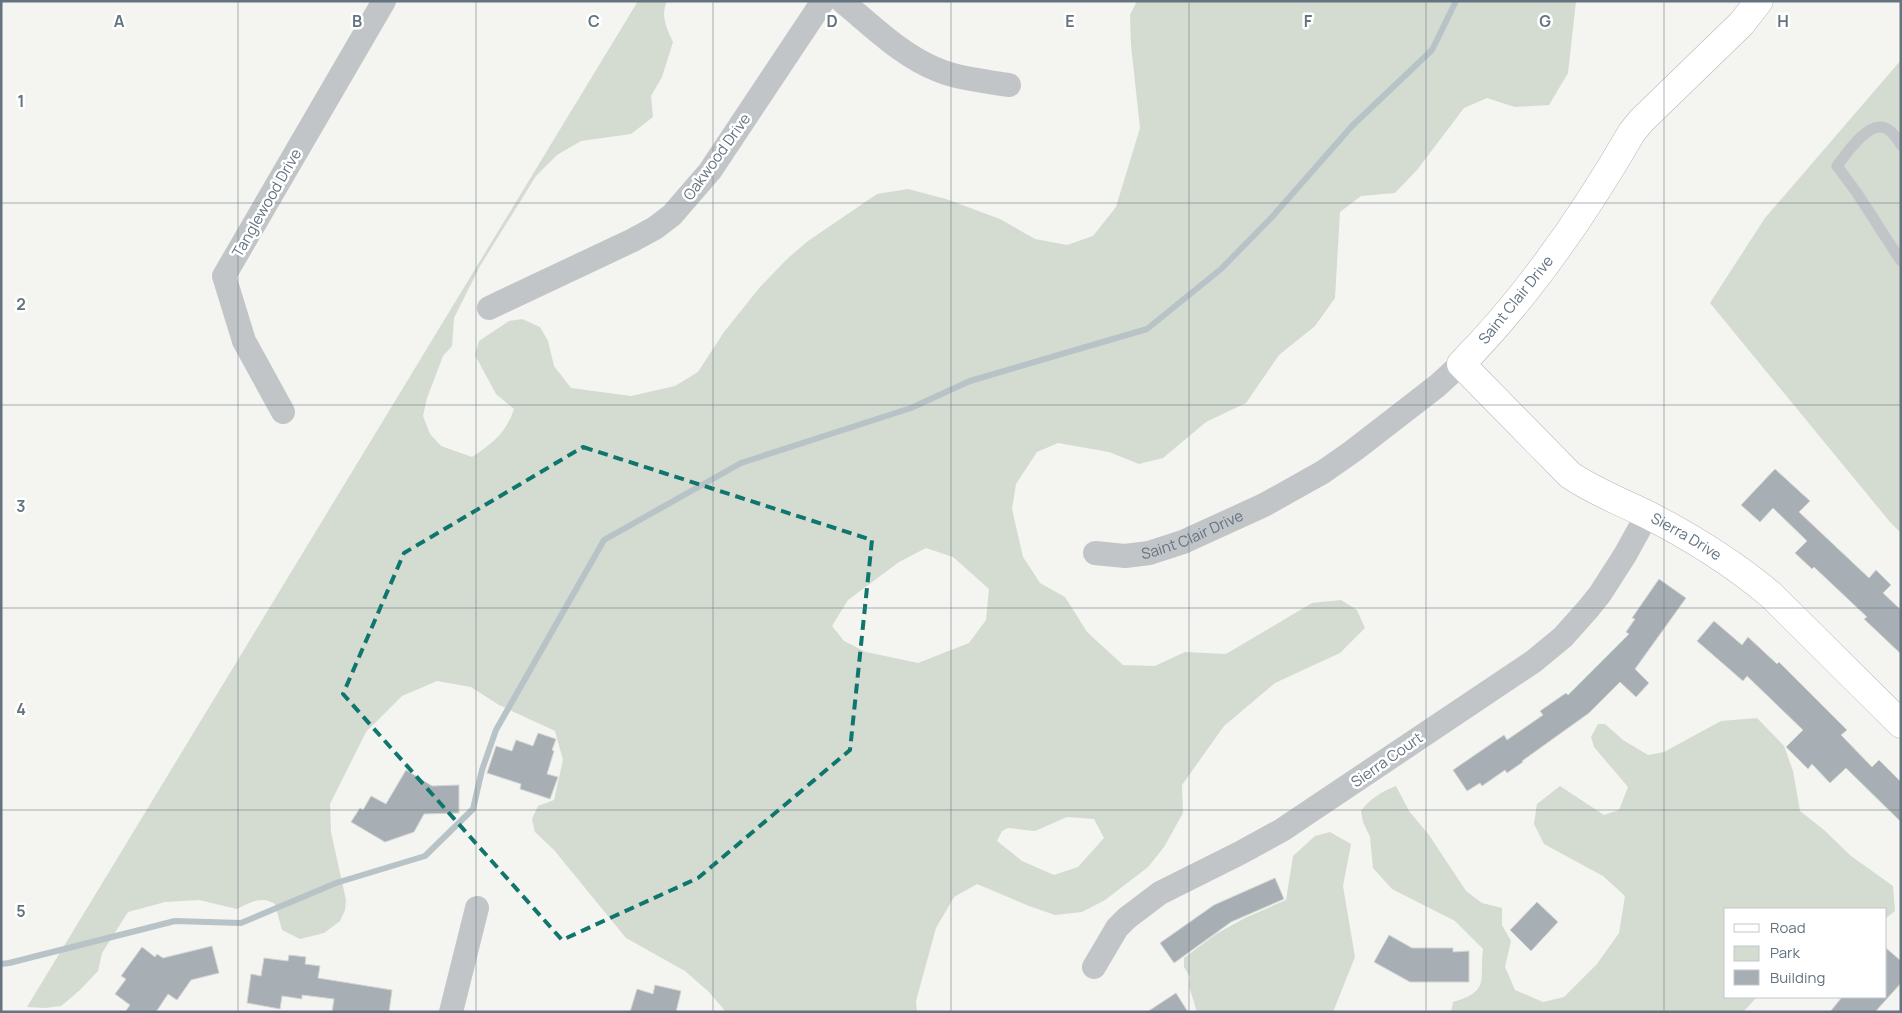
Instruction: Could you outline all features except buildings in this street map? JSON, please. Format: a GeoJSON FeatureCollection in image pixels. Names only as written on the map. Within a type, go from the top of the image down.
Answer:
{"type":"FeatureCollection","features":[{"type":"Feature","properties":{"kind":"street","name":"Tanglewood Drive"},"geometry":{"type":"LineString","coordinates":[[282,412],[244,342],[224,276],[384,1]]}},
{"type":"Feature","properties":{"kind":"street","name":"Oakwood Drive"},"geometry":{"type":"LineString","coordinates":[[489,308],[634,240],[655,228],[672,215],[710,171],[823,1]]}},
{"type":"Feature","properties":{"kind":"street"},"geometry":{"type":"LineString","coordinates":[[842,1],[880,32],[926,65],[956,76],[1009,85]]}},
{"type":"Feature","properties":{"kind":"street","name":"Saint Clair Drive"},"geometry":{"type":"LineString","coordinates":[[1095,553],[1125,556],[1149,554],[1183,542],[1264,505],[1323,472],[1437,386],[1461,364],[1511,310],[1584,210],[1641,120],[1742,23],[1759,1]]}},
{"type":"Feature","properties":{"kind":"street","name":"Sierra Drive"},"geometry":{"type":"LineString","coordinates":[[1461,364],[1570,475],[1589,488],[1647,515],[1686,536],[1771,594],[1901,724]]}},
{"type":"Feature","properties":{"kind":"street","name":"Sierra Court"},"geometry":{"type":"LineString","coordinates":[[1094,966],[1117,928],[1160,893],[1240,853],[1307,814],[1534,661],[1563,637],[1600,594],[1647,515]]}},
{"type":"Feature","properties":{"kind":"street"},"geometry":{"type":"LineString","coordinates":[[451,1012],[477,908]]}},
{"type":"Feature","properties":{"kind":"lane"},"geometry":{"type":"LineString","coordinates":[[1901,145],[1892,132],[1878,126],[1870,129],[1857,141],[1837,166],[1857,193],[1901,261]]}},
{"type":"Feature","properties":{"kind":"highlighted area"},"geometry":{"type":"Polygon","coordinates":[[[583,447],[872,540],[850,750],[698,878],[562,940],[343,694],[404,553],[583,447]]]}},
{"type":"Feature","properties":{"kind":"green space"},"geometry":{"type":"Polygon","coordinates":[[[638,1],[667,1],[664,17],[673,42],[662,77],[651,96],[653,117],[631,134],[581,141],[557,155],[536,176],[480,266],[454,318],[452,346],[443,356],[427,398],[423,416],[430,434],[441,446],[472,457],[498,437],[507,425],[514,409],[496,394],[475,355],[479,341],[509,321],[522,319],[540,327],[548,341],[554,366],[571,388],[631,396],[675,386],[698,372],[724,332],[760,287],[787,259],[808,241],[877,194],[908,189],[946,199],[1000,219],[1035,239],[1067,245],[1093,236],[1116,207],[1140,128],[1131,45],[1130,15],[1137,1],[1576,1],[1568,73],[1549,105],[1515,107],[1487,98],[1464,108],[1417,170],[1395,193],[1361,196],[1340,212],[1335,298],[1315,326],[1279,355],[1246,403],[1206,422],[1163,458],[1139,464],[1109,452],[1058,443],[1037,452],[1016,484],[1012,509],[1023,557],[1040,583],[1065,597],[1087,632],[1123,665],[1155,666],[1185,652],[1226,654],[1312,603],[1341,600],[1357,610],[1365,628],[1340,653],[1275,683],[1224,726],[1182,785],[1183,813],[1164,847],[1148,867],[1105,900],[1082,912],[1055,915],[977,884],[954,897],[936,928],[916,1001],[917,1012],[726,1012],[709,992],[685,971],[626,938],[554,850],[535,832],[532,819],[538,806],[554,800],[563,760],[555,731],[499,705],[471,687],[437,681],[402,696],[366,732],[330,804],[331,832],[346,900],[345,910],[340,921],[324,933],[300,939],[282,930],[275,904],[265,900],[251,902],[237,909],[199,900],[165,902],[128,912],[102,953],[98,971],[80,990],[61,1006],[45,1008],[27,1007],[638,1]],[[926,548],[899,562],[848,600],[832,626],[844,641],[866,652],[918,663],[969,643],[986,620],[989,589],[953,557],[926,548]],[[1067,817],[1035,831],[1008,828],[1002,831],[997,841],[1022,861],[1054,875],[1078,867],[1104,838],[1094,819],[1067,817]]]}},
{"type":"Feature","properties":{"kind":"green space"},"geometry":{"type":"Polygon","coordinates":[[[1901,60],[1901,533],[1710,303],[1765,218],[1901,60]]]}},
{"type":"Feature","properties":{"kind":"green space"},"geometry":{"type":"Polygon","coordinates":[[[1757,718],[1784,746],[1793,771],[1800,811],[1824,830],[1851,856],[1893,886],[1895,911],[1887,917],[1887,908],[1724,908],[1724,998],[1756,998],[1743,1012],[1451,1012],[1453,1002],[1465,998],[1478,989],[1482,976],[1483,949],[1455,921],[1392,889],[1373,868],[1370,837],[1363,822],[1361,811],[1368,802],[1396,786],[1409,811],[1429,835],[1466,891],[1482,903],[1502,908],[1502,925],[1511,941],[1505,967],[1515,990],[1543,1002],[1564,997],[1597,964],[1619,933],[1625,896],[1603,876],[1544,844],[1534,824],[1537,804],[1560,786],[1604,815],[1619,810],[1628,787],[1594,747],[1591,737],[1598,724],[1605,724],[1623,740],[1648,755],[1664,752],[1721,721],[1757,718]]]}},
{"type":"Feature","properties":{"kind":"green space"},"geometry":{"type":"Polygon","coordinates":[[[1330,832],[1351,844],[1343,886],[1355,957],[1333,1012],[1197,1012],[1189,986],[1190,977],[1184,967],[1184,958],[1216,934],[1245,918],[1286,900],[1293,856],[1315,836],[1330,832]]]}},
{"type":"Feature","properties":{"kind":"waterway"},"geometry":{"type":"LineString","coordinates":[[1,964],[175,921],[241,923],[336,883],[425,856],[473,809],[482,770],[496,730],[604,540],[741,463],[911,408],[970,381],[1147,329],[1221,269],[1272,217],[1352,126],[1432,50],[1456,1]]}}]}
